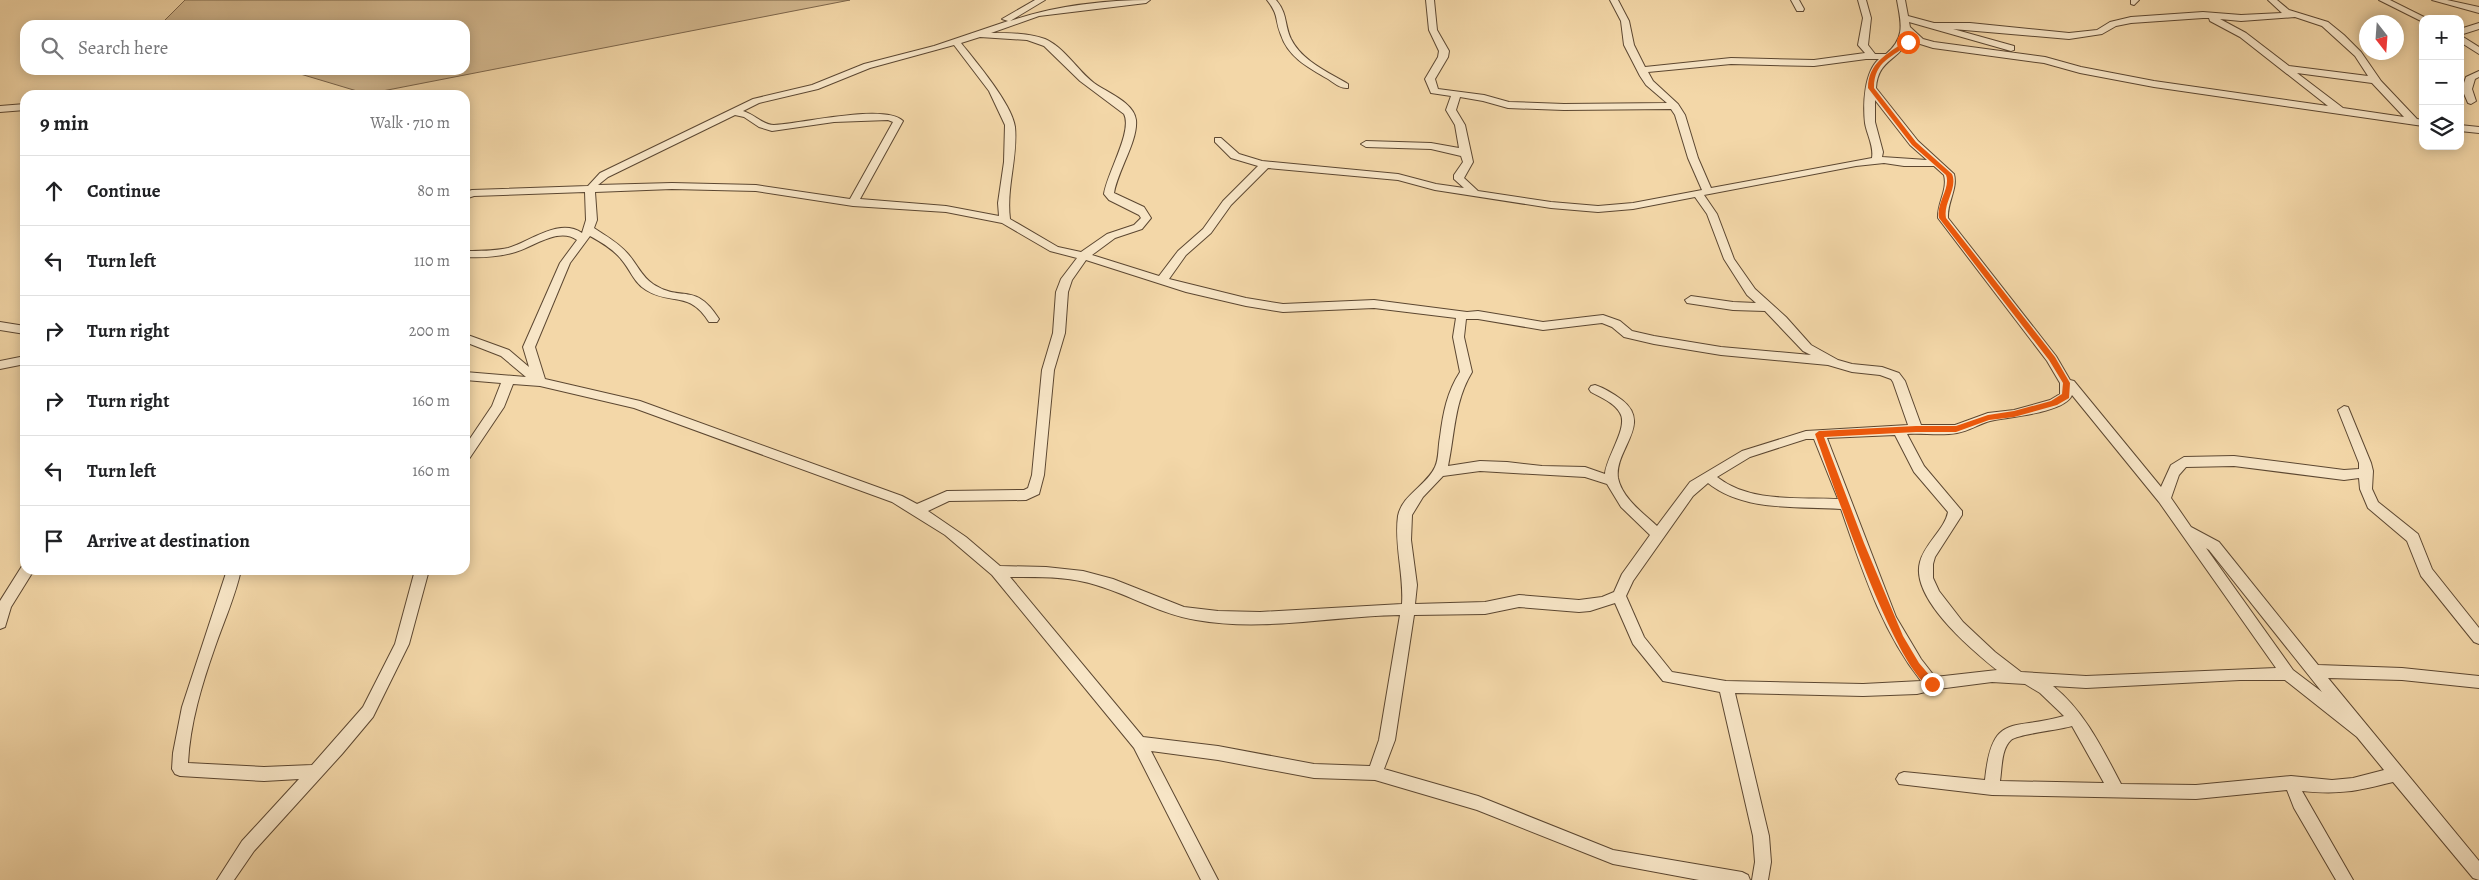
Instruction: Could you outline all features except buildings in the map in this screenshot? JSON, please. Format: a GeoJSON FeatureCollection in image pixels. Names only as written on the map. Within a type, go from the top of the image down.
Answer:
{"type":"FeatureCollection","features":[{"type":"Feature","properties":{"kind":"street"},"geometry":{"type":"LineString","coordinates":[[992,29],[1005,19],[1041,0]]}},
{"type":"Feature","properties":{"kind":"street"},"geometry":{"type":"LineString","coordinates":[[531,190],[604,175],[756,101],[815,87],[867,66],[956,42],[1038,14],[1143,0]]}},
{"type":"Feature","properties":{"kind":"street"},"geometry":{"type":"LineString","coordinates":[[1271,0],[1283,15],[1285,36],[1294,52],[1308,64],[1345,86]]}},
{"type":"Feature","properties":{"kind":"street"},"geometry":{"type":"LineString","coordinates":[[1430,0],[1433,30],[1444,51],[1443,57],[1431,76],[1432,89],[1523,106],[1674,106]]}},
{"type":"Feature","properties":{"kind":"street"},"geometry":{"type":"LineString","coordinates":[[1614,0],[1625,21],[1629,45],[1642,70],[1649,82],[1674,106],[1685,126],[1702,191],[1729,259],[1754,297],[1782,320],[1808,348],[1829,361]]}},
{"type":"Feature","properties":{"kind":"street"},"geometry":{"type":"LineString","coordinates":[[1795,0],[1800,9]]}},
{"type":"Feature","properties":{"kind":"street"},"geometry":{"type":"LineString","coordinates":[[1862,0],[1867,18],[1864,45],[1872,56]]}},
{"type":"Feature","properties":{"kind":"street"},"geometry":{"type":"LineString","coordinates":[[1901,0],[1905,23],[1901,45]]}},
{"type":"Feature","properties":{"kind":"street"},"geometry":{"type":"LineString","coordinates":[[2272,0],[2294,15],[2319,22],[2352,46],[2374,80],[2418,122]]}},
{"type":"Feature","properties":{"kind":"street"},"geometry":{"type":"LineString","coordinates":[[2383,0],[2419,17]]}},
{"type":"Feature","properties":{"kind":"street"},"geometry":{"type":"LineString","coordinates":[[2436,0],[2479,10]]}},
{"type":"Feature","properties":{"kind":"street"},"geometry":{"type":"LineString","coordinates":[[1905,23],[1930,26],[1970,26],[2069,36],[2099,32],[2113,24],[2131,20],[2203,15],[2241,18],[2294,15]]}},
{"type":"Feature","properties":{"kind":"street"},"geometry":{"type":"LineString","coordinates":[[2203,15],[2243,35],[2340,111]]}},
{"type":"Feature","properties":{"kind":"street"},"geometry":{"type":"LineString","coordinates":[[1905,23],[1920,41]]}},
{"type":"Feature","properties":{"kind":"street"},"geometry":{"type":"LineString","coordinates":[[1930,26],[1997,44],[2080,70],[2154,84],[2418,122]]}},
{"type":"Feature","properties":{"kind":"street"},"geometry":{"type":"LineString","coordinates":[[2464,31],[2479,26]]}},
{"type":"Feature","properties":{"kind":"street"},"geometry":{"type":"LineString","coordinates":[[917,510],[947,496],[1026,496],[1034,492],[1038,475],[1048,370],[1059,333],[1062,292],[1067,279],[1083,257],[1105,240],[1138,227],[1146,218],[1141,210],[1113,199],[1109,194],[1116,164],[1124,149],[1130,131],[1130,114],[1122,106],[1087,83],[1044,42],[1031,38],[976,34]]}},
{"type":"Feature","properties":{"kind":"street"},"geometry":{"type":"LineString","coordinates":[[1876,161],[1878,152],[1870,122],[1873,71],[1877,64],[1901,45],[1920,41],[1946,47],[2045,60]]}},
{"type":"Feature","properties":{"kind":"street"},"geometry":{"type":"LineString","coordinates":[[2464,41],[2479,51]]}},
{"type":"Feature","properties":{"kind":"street"},"geometry":{"type":"LineString","coordinates":[[956,42],[992,90],[1010,125],[1010,162],[1003,203],[1005,220]]}},
{"type":"Feature","properties":{"kind":"street"},"geometry":{"type":"LineString","coordinates":[[1642,70],[1739,61],[1814,62],[1872,56],[1887,57]]}},
{"type":"Feature","properties":{"kind":"street"},"geometry":{"type":"LineString","coordinates":[[2290,68],[2374,80]]}},
{"type":"Feature","properties":{"kind":"street"},"geometry":{"type":"LineString","coordinates":[[2471,101],[2467,89],[2471,77],[2479,74]]}},
{"type":"Feature","properties":{"kind":"street"},"geometry":{"type":"LineString","coordinates":[[997,571],[1054,572],[1094,578],[1125,589],[1161,606],[1198,615],[1253,617],[1488,608],[1517,601],[1573,607],[1605,602],[1619,596],[1627,578],[1660,535],[1688,493],[1708,477],[1740,457],[1759,448],[1806,435],[1916,429],[1956,429],[1988,417],[2031,410],[2054,403],[2066,396],[2066,383],[2052,358],[1943,218],[1941,211],[1951,180],[1949,174],[1914,143],[1871,88]]}},
{"type":"Feature","properties":{"kind":"street"},"geometry":{"type":"LineString","coordinates":[[1456,95],[1451,110],[1460,125],[1468,162],[1459,175],[1459,179],[1474,192]]}},
{"type":"Feature","properties":{"kind":"street"},"geometry":{"type":"LineString","coordinates":[[0,100],[20,102]]}},
{"type":"Feature","properties":{"kind":"street"},"geometry":{"type":"LineString","coordinates":[[0,109],[20,107]]}},
{"type":"Feature","properties":{"kind":"street"},"geometry":{"type":"LineString","coordinates":[[733,111],[747,115],[762,125],[772,128],[834,119],[890,117],[898,120],[892,135],[853,202]]}},
{"type":"Feature","properties":{"kind":"street"},"geometry":{"type":"LineString","coordinates":[[2464,128],[2479,130]]}},
{"type":"Feature","properties":{"kind":"street"},"geometry":{"type":"LineString","coordinates":[[1218,140],[1235,156],[1266,164],[1398,177],[1435,188],[1474,192],[1543,204],[1598,209],[1633,206],[1702,191],[1752,184],[1876,161],[1937,163]]}},
{"type":"Feature","properties":{"kind":"street"},"geometry":{"type":"LineString","coordinates":[[1366,144],[1443,148],[1465,154]]}},
{"type":"Feature","properties":{"kind":"street"},"geometry":{"type":"LineString","coordinates":[[1161,282],[1182,252],[1207,231],[1228,203],[1266,164]]}},
{"type":"Feature","properties":{"kind":"street"},"geometry":{"type":"LineString","coordinates":[[540,382],[529,347],[562,269],[586,234],[592,210],[588,198],[589,190],[604,175]]}},
{"type":"Feature","properties":{"kind":"street"},"geometry":{"type":"LineString","coordinates":[[470,193],[672,186],[756,188],[798,196],[853,202],[932,207],[1005,220],[1054,249],[1117,266],[1161,282],[1246,302],[1282,308],[1374,304],[1543,326],[1603,319],[1616,324],[1628,334],[1654,340],[1728,352],[1829,361],[1852,368],[1882,371],[1895,376],[1899,381],[1916,429]]}},
{"type":"Feature","properties":{"kind":"street"},"geometry":{"type":"LineString","coordinates":[[470,254],[479,255],[512,250],[557,233],[586,234],[618,250],[637,275],[651,288],[668,295],[699,300],[706,305],[714,319]]}},
{"type":"Feature","properties":{"kind":"street"},"geometry":{"type":"LineString","coordinates":[[1691,300],[1733,306],[1765,307]]}},
{"type":"Feature","properties":{"kind":"street"},"geometry":{"type":"LineString","coordinates":[[1375,773],[1387,740],[1408,610],[1410,585],[1404,540],[1405,514],[1418,494],[1439,472],[1442,465],[1452,400],[1456,387],[1466,372],[1460,344],[1459,322],[1464,315]]}},
{"type":"Feature","properties":{"kind":"street"},"geometry":{"type":"LineString","coordinates":[[0,326],[20,329]]}},
{"type":"Feature","properties":{"kind":"street"},"geometry":{"type":"LineString","coordinates":[[470,340],[505,353],[540,382]]}},
{"type":"Feature","properties":{"kind":"street"},"geometry":{"type":"LineString","coordinates":[[0,365],[20,361]]}},
{"type":"Feature","properties":{"kind":"street"},"geometry":{"type":"LineString","coordinates":[[470,376],[540,382],[636,404],[897,499],[917,510],[977,553],[997,571],[1138,744],[1210,880]]}},
{"type":"Feature","properties":{"kind":"street"},"geometry":{"type":"LineString","coordinates":[[470,449],[498,407],[508,380]]}},
{"type":"Feature","properties":{"kind":"street"},"geometry":{"type":"LineString","coordinates":[[2066,383],[2070,384],[2164,499],[2288,674],[2366,734]]}},
{"type":"Feature","properties":{"kind":"street"},"geometry":{"type":"LineString","coordinates":[[1595,389],[1617,403],[1627,412],[1629,418],[1625,435],[1613,462],[1612,481],[1627,505],[1660,535]]}},
{"type":"Feature","properties":{"kind":"street"},"geometry":{"type":"LineString","coordinates":[[2344,410],[2367,471],[2366,489],[2373,505],[2413,538],[2426,572],[2479,638]]}},
{"type":"Feature","properties":{"kind":"street"},"geometry":{"type":"LineString","coordinates":[[1899,430],[1919,469],[1955,511],[1955,515],[1944,529],[1926,563],[1926,578],[1931,591],[1938,602],[1988,655],[2057,698],[2076,719],[2116,790]]}},
{"type":"Feature","properties":{"kind":"street"},"geometry":{"type":"LineString","coordinates":[[1819,434],[1899,637],[1916,666],[1932,684]]}},
{"type":"Feature","properties":{"kind":"street"},"geometry":{"type":"LineString","coordinates":[[2164,499],[2172,474],[2178,465],[2184,462],[2222,460],[2344,475],[2355,475],[2367,471]]}},
{"type":"Feature","properties":{"kind":"street"},"geometry":{"type":"LineString","coordinates":[[1439,472],[1496,466],[1542,471],[1585,472],[1612,481]]}},
{"type":"Feature","properties":{"kind":"street"},"geometry":{"type":"LineString","coordinates":[[1708,477],[1721,487],[1735,493],[1760,498],[1846,504]]}},
{"type":"Feature","properties":{"kind":"street"},"geometry":{"type":"LineString","coordinates":[[2186,531],[2214,546],[2366,734],[2396,774],[2479,873]]}},
{"type":"Feature","properties":{"kind":"street"},"geometry":{"type":"LineString","coordinates":[[0,623],[2,607],[24,575]]}},
{"type":"Feature","properties":{"kind":"street"},"geometry":{"type":"LineString","coordinates":[[233,575],[224,606],[190,701],[182,739],[180,769],[264,774],[315,772]]}},
{"type":"Feature","properties":{"kind":"street"},"geometry":{"type":"LineString","coordinates":[[224,880],[248,846],[337,749],[376,698],[402,644],[421,575]]}},
{"type":"Feature","properties":{"kind":"street"},"geometry":{"type":"LineString","coordinates":[[1619,596],[1638,640],[1660,670],[1668,677],[1726,687],[1863,690],[1917,688],[1932,684],[1992,676],[2086,682],[2240,674],[2288,674]]}},
{"type":"Feature","properties":{"kind":"street"},"geometry":{"type":"LineString","coordinates":[[1605,602],[1624,610]]}},
{"type":"Feature","properties":{"kind":"street"},"geometry":{"type":"LineString","coordinates":[[2314,671],[2402,674],[2479,682]]}},
{"type":"Feature","properties":{"kind":"street"},"geometry":{"type":"LineString","coordinates":[[1726,687],[1761,836],[1762,862],[1760,880]]}},
{"type":"Feature","properties":{"kind":"street"},"geometry":{"type":"LineString","coordinates":[[1992,788],[1996,748],[1999,741],[2006,735],[2025,727],[2056,724],[2076,719]]}},
{"type":"Feature","properties":{"kind":"street"},"geometry":{"type":"LineString","coordinates":[[1138,744],[1218,753],[1314,771],[1375,773],[1478,804],[1612,857],[1742,880]]}},
{"type":"Feature","properties":{"kind":"street"},"geometry":{"type":"LineString","coordinates":[[1904,779],[1992,788],[2196,792],[2291,783],[2332,787],[2396,774]]}},
{"type":"Feature","properties":{"kind":"street"},"geometry":{"type":"LineString","coordinates":[[2291,783],[2300,803],[2345,880]]}},
{"type":"Feature","properties":{"kind":"shaded area"},"geometry":{"type":"Polygon","coordinates":[[[185,0],[850,0],[470,74],[470,20],[165,20],[185,0]]]}},
{"type":"Feature","properties":{"kind":"shaded area"},"geometry":{"type":"Polygon","coordinates":[[[304,75],[465,75],[388,90],[354,90],[304,75]]]}},
{"type":"Feature","properties":{"kind":"route"},"geometry":{"type":"LineString","coordinates":[[1908,42],[1901,45],[1877,64],[1873,71],[1871,88],[1876,97],[1914,143],[1949,174],[1950,186],[1941,211],[1943,218],[1979,262],[2026,328],[2052,358],[2066,383],[2066,396],[2054,403],[2014,414],[1988,417],[1956,429],[1819,434],[1878,589],[1899,637],[1916,666],[1932,684]]}}]}
